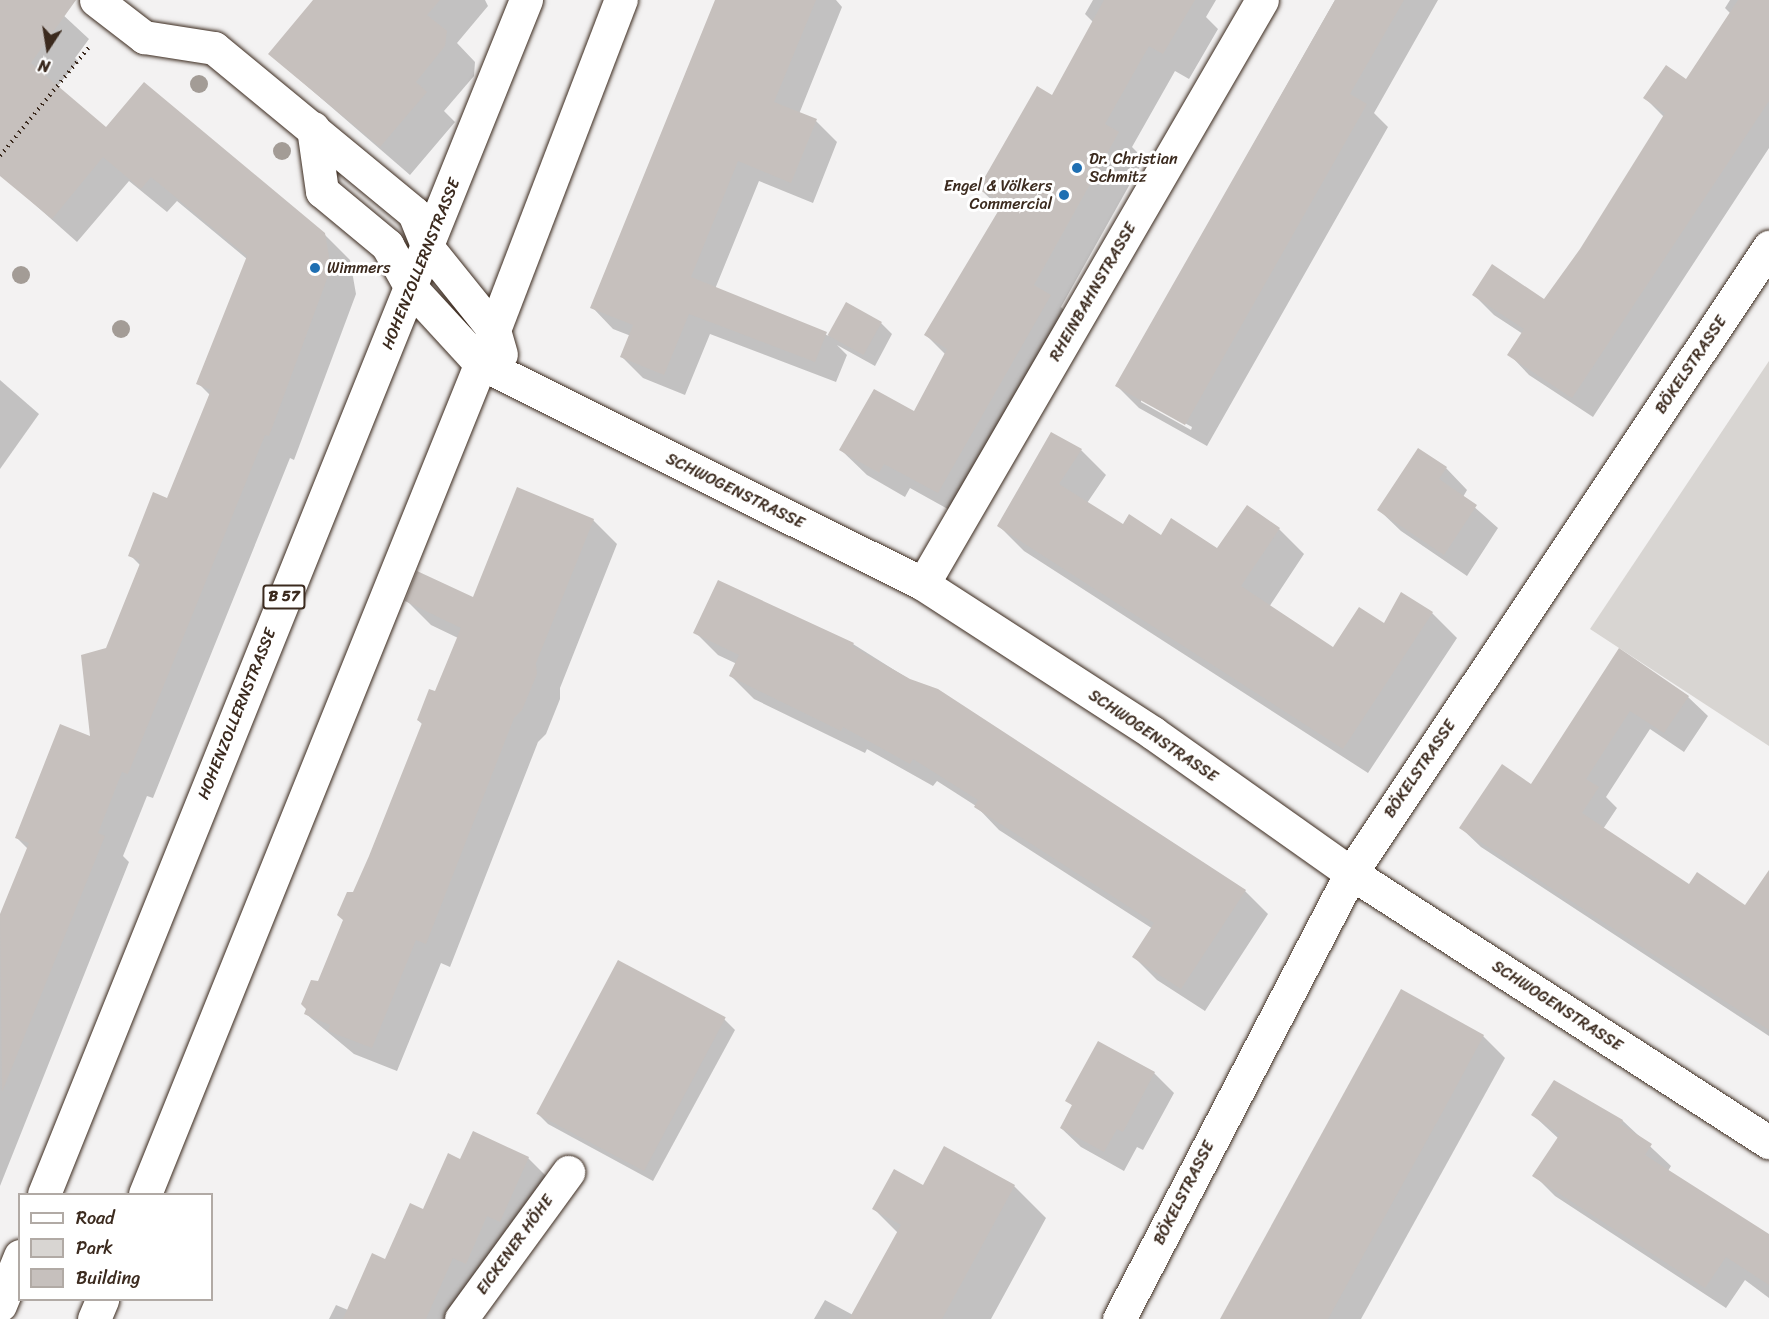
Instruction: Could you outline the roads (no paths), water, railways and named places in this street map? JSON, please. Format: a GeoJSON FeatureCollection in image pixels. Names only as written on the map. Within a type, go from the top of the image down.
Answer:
{"type":"FeatureCollection","features":[{"type":"Feature","properties":{"kind":"street","name":"HOHENZOLLERNSTRASSE"},"geometry":{"type":"LineString","coordinates":[[44,1193],[428,248],[526,0]]}},
{"type":"Feature","properties":{"kind":"street"},"geometry":{"type":"LineString","coordinates":[[145,1193],[494,330],[621,0]]}},
{"type":"Feature","properties":{"kind":"street","name":"RHEINBAHNSTRASSE"},"geometry":{"type":"LineString","coordinates":[[923,584],[1262,0]]}},
{"type":"Feature","properties":{"kind":"street"},"geometry":{"type":"LineString","coordinates":[[106,7],[144,37],[214,48],[414,213],[428,248],[494,330],[509,378]]}},
{"type":"Feature","properties":{"kind":"street","name":"SCHWOGENSTRASSE"},"geometry":{"type":"LineString","coordinates":[[313,128],[322,191],[387,244],[411,288],[480,363],[923,584],[1153,733],[1351,873],[1769,1142]]}},
{"type":"Feature","properties":{"kind":"street","name":"BÖKELSTRASSE"},"geometry":{"type":"LineString","coordinates":[[1119,1319],[1351,873],[1769,247]]}},
{"type":"Feature","properties":{"kind":"street","name":"EICKENER HÖHE"},"geometry":{"type":"LineString","coordinates":[[461,1319],[568,1172]]}},
{"type":"Feature","properties":{"kind":"street"},"geometry":{"type":"LineString","coordinates":[[0,1305],[18,1261]]}},
{"type":"Feature","properties":{"kind":"street"},"geometry":{"type":"LineString","coordinates":[[94,1319],[101,1301]]}},
{"type":"Feature","properties":{"kind":"place","name":"Dr. Christian Schmitz"},"geometry":{"type":"Point","coordinates":[1077,168]}},
{"type":"Feature","properties":{"kind":"place","name":"Engel & Völkers Commercial"},"geometry":{"type":"Point","coordinates":[1064,195]}},
{"type":"Feature","properties":{"kind":"place","name":"Wimmers"},"geometry":{"type":"Point","coordinates":[315,268]}}]}
